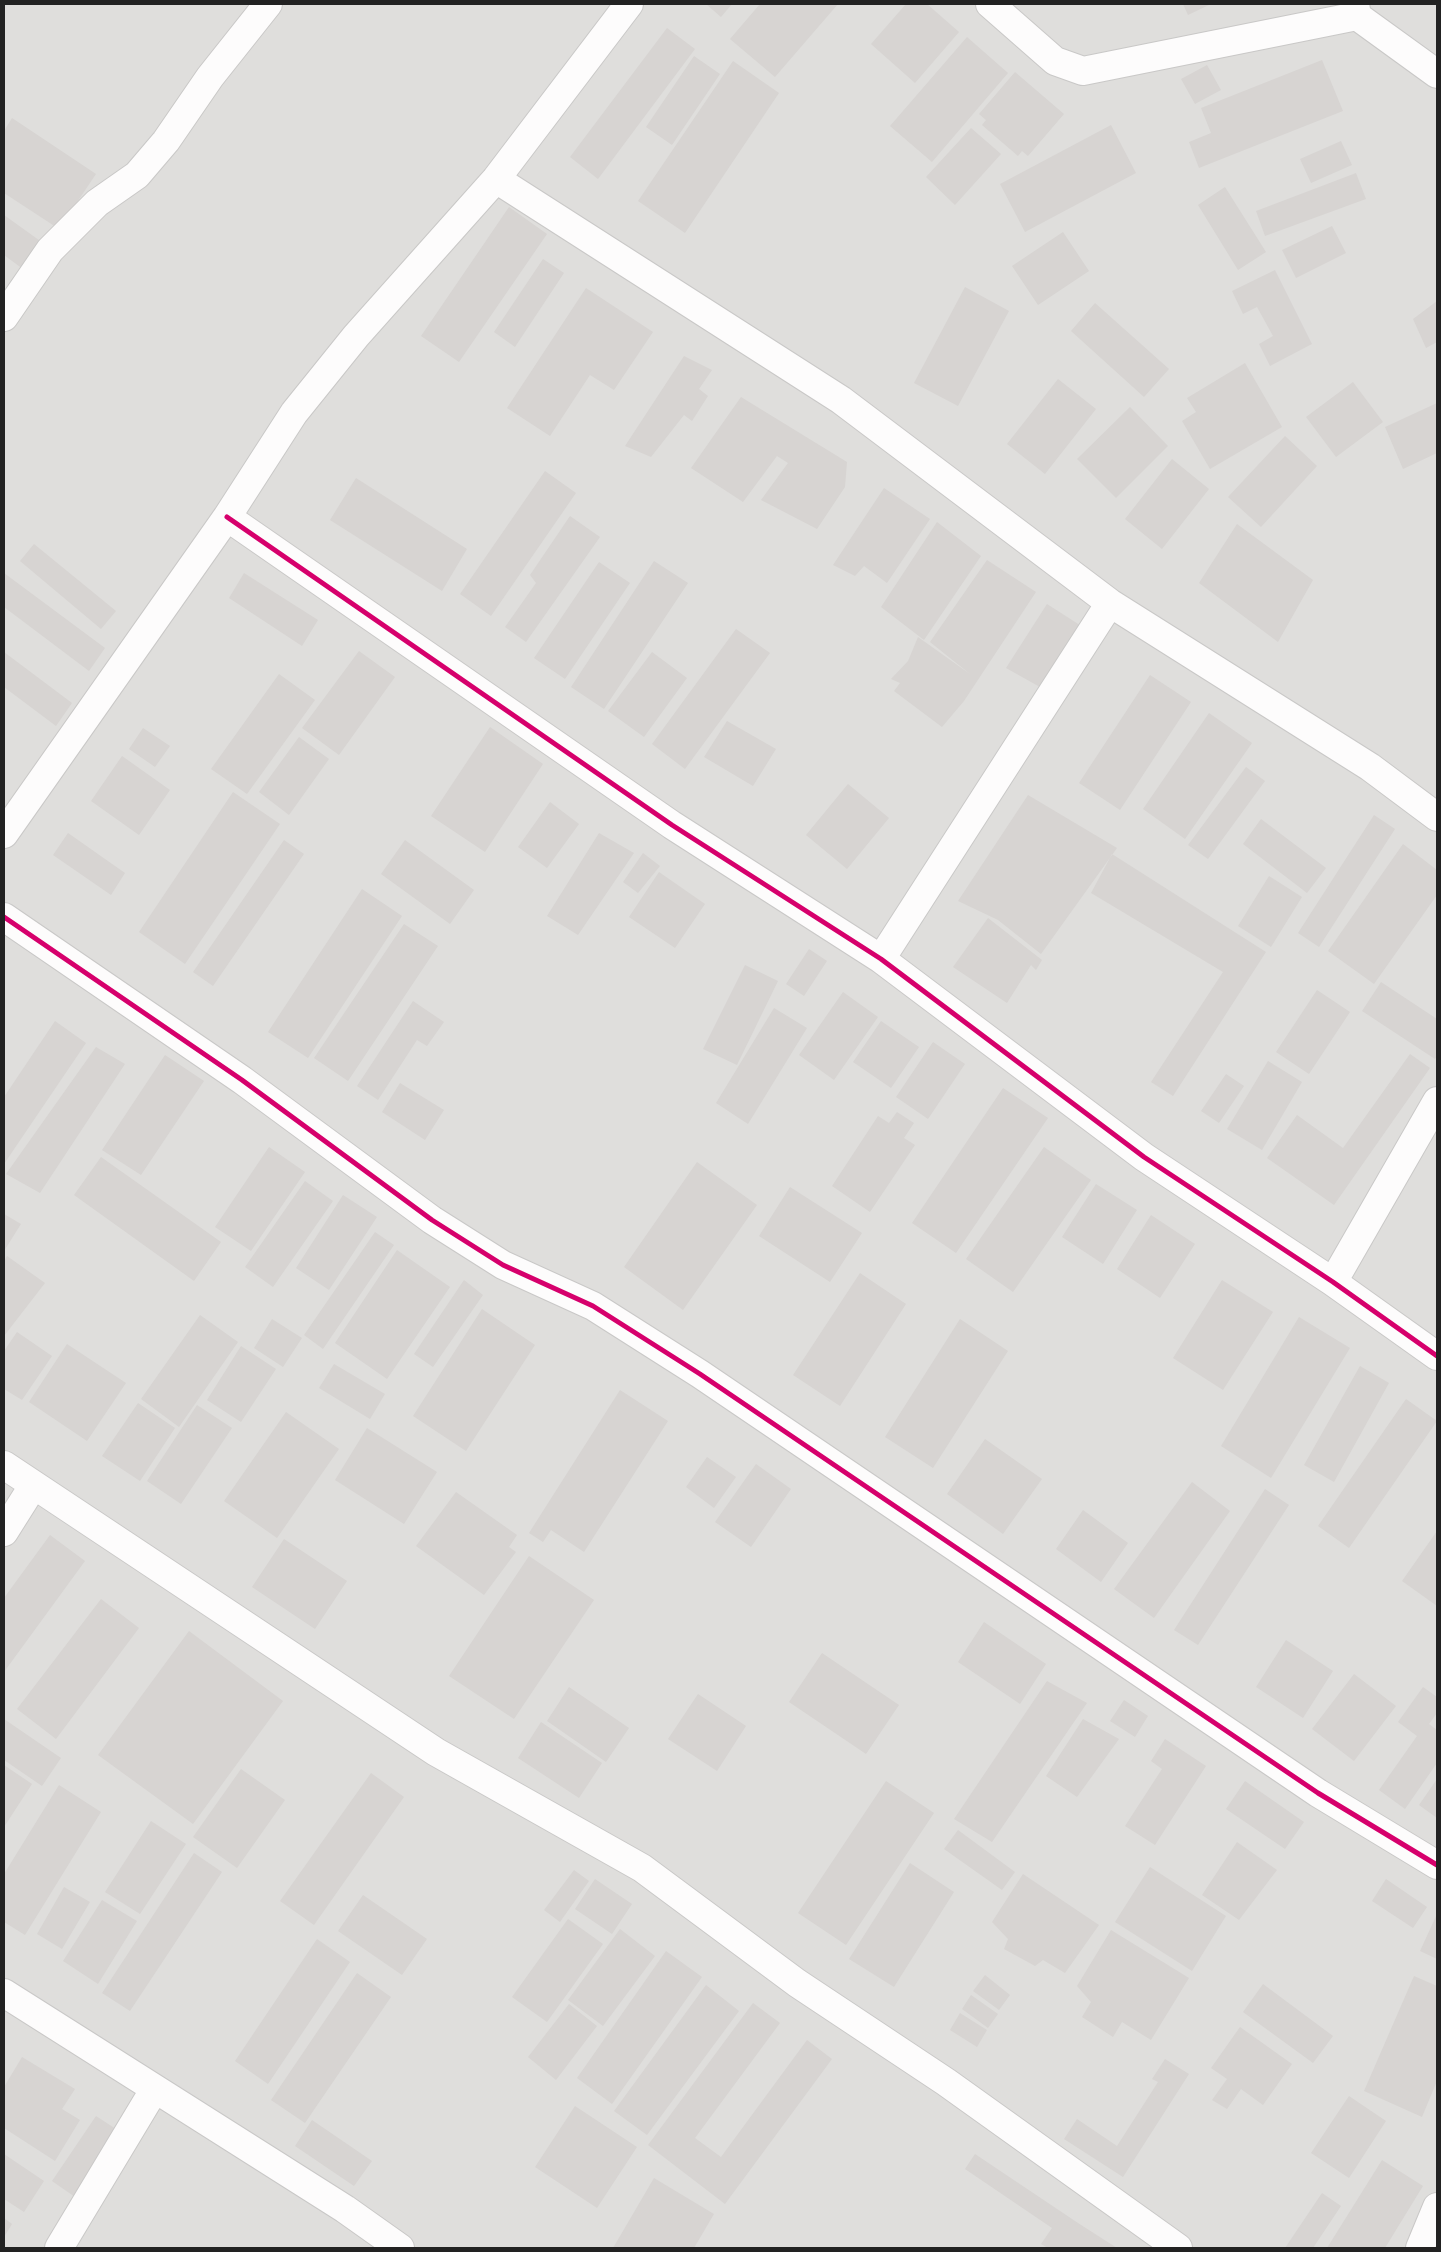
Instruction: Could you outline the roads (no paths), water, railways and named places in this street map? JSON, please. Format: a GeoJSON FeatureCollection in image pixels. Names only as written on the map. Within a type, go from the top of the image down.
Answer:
{"type":"FeatureCollection","features":[{"type":"Feature","properties":{"kind":"street"},"geometry":{"type":"LineString","coordinates":[[4,316],[50,250],[97,203],[138,175],[166,141],[210,77],[268,4]]}},
{"type":"Feature","properties":{"kind":"street"},"geometry":{"type":"LineString","coordinates":[[4,834],[227,517],[294,413],[356,336],[496,179],[629,4]]}},
{"type":"Feature","properties":{"kind":"street"},"geometry":{"type":"LineString","coordinates":[[990,4],[1055,61],[1083,71],[1356,10],[1437,74]]}},
{"type":"Feature","properties":{"kind":"street"},"geometry":{"type":"LineString","coordinates":[[496,179],[841,400],[1110,603],[1370,766],[1437,817]]}},
{"type":"Feature","properties":{"kind":"street"},"geometry":{"type":"LineString","coordinates":[[227,517],[672,825],[881,959],[1144,1157],[1333,1282],[1437,1356]]}},
{"type":"Feature","properties":{"kind":"street"},"geometry":{"type":"LineString","coordinates":[[881,959],[1110,603]]}},
{"type":"Feature","properties":{"kind":"street"},"geometry":{"type":"LineString","coordinates":[[4,917],[242,1080],[432,1220],[503,1265],[593,1306],[700,1374],[1318,1793],[1437,1865]]}},
{"type":"Feature","properties":{"kind":"street"},"geometry":{"type":"LineString","coordinates":[[1333,1282],[1437,1101]]}},
{"type":"Feature","properties":{"kind":"street"},"geometry":{"type":"LineString","coordinates":[[4,1465],[436,1752],[642,1868],[796,1983],[946,2082],[1178,2248]]}},
{"type":"Feature","properties":{"kind":"street"},"geometry":{"type":"LineString","coordinates":[[4,1532],[33,1486]]}},
{"type":"Feature","properties":{"kind":"street"},"geometry":{"type":"LineString","coordinates":[[4,1994],[345,2209],[400,2248]]}},
{"type":"Feature","properties":{"kind":"street"},"geometry":{"type":"LineString","coordinates":[[59,2248],[154,2090]]}},
{"type":"Feature","properties":{"kind":"street"},"geometry":{"type":"LineString","coordinates":[[1420,2248],[1437,2207]]}}]}
